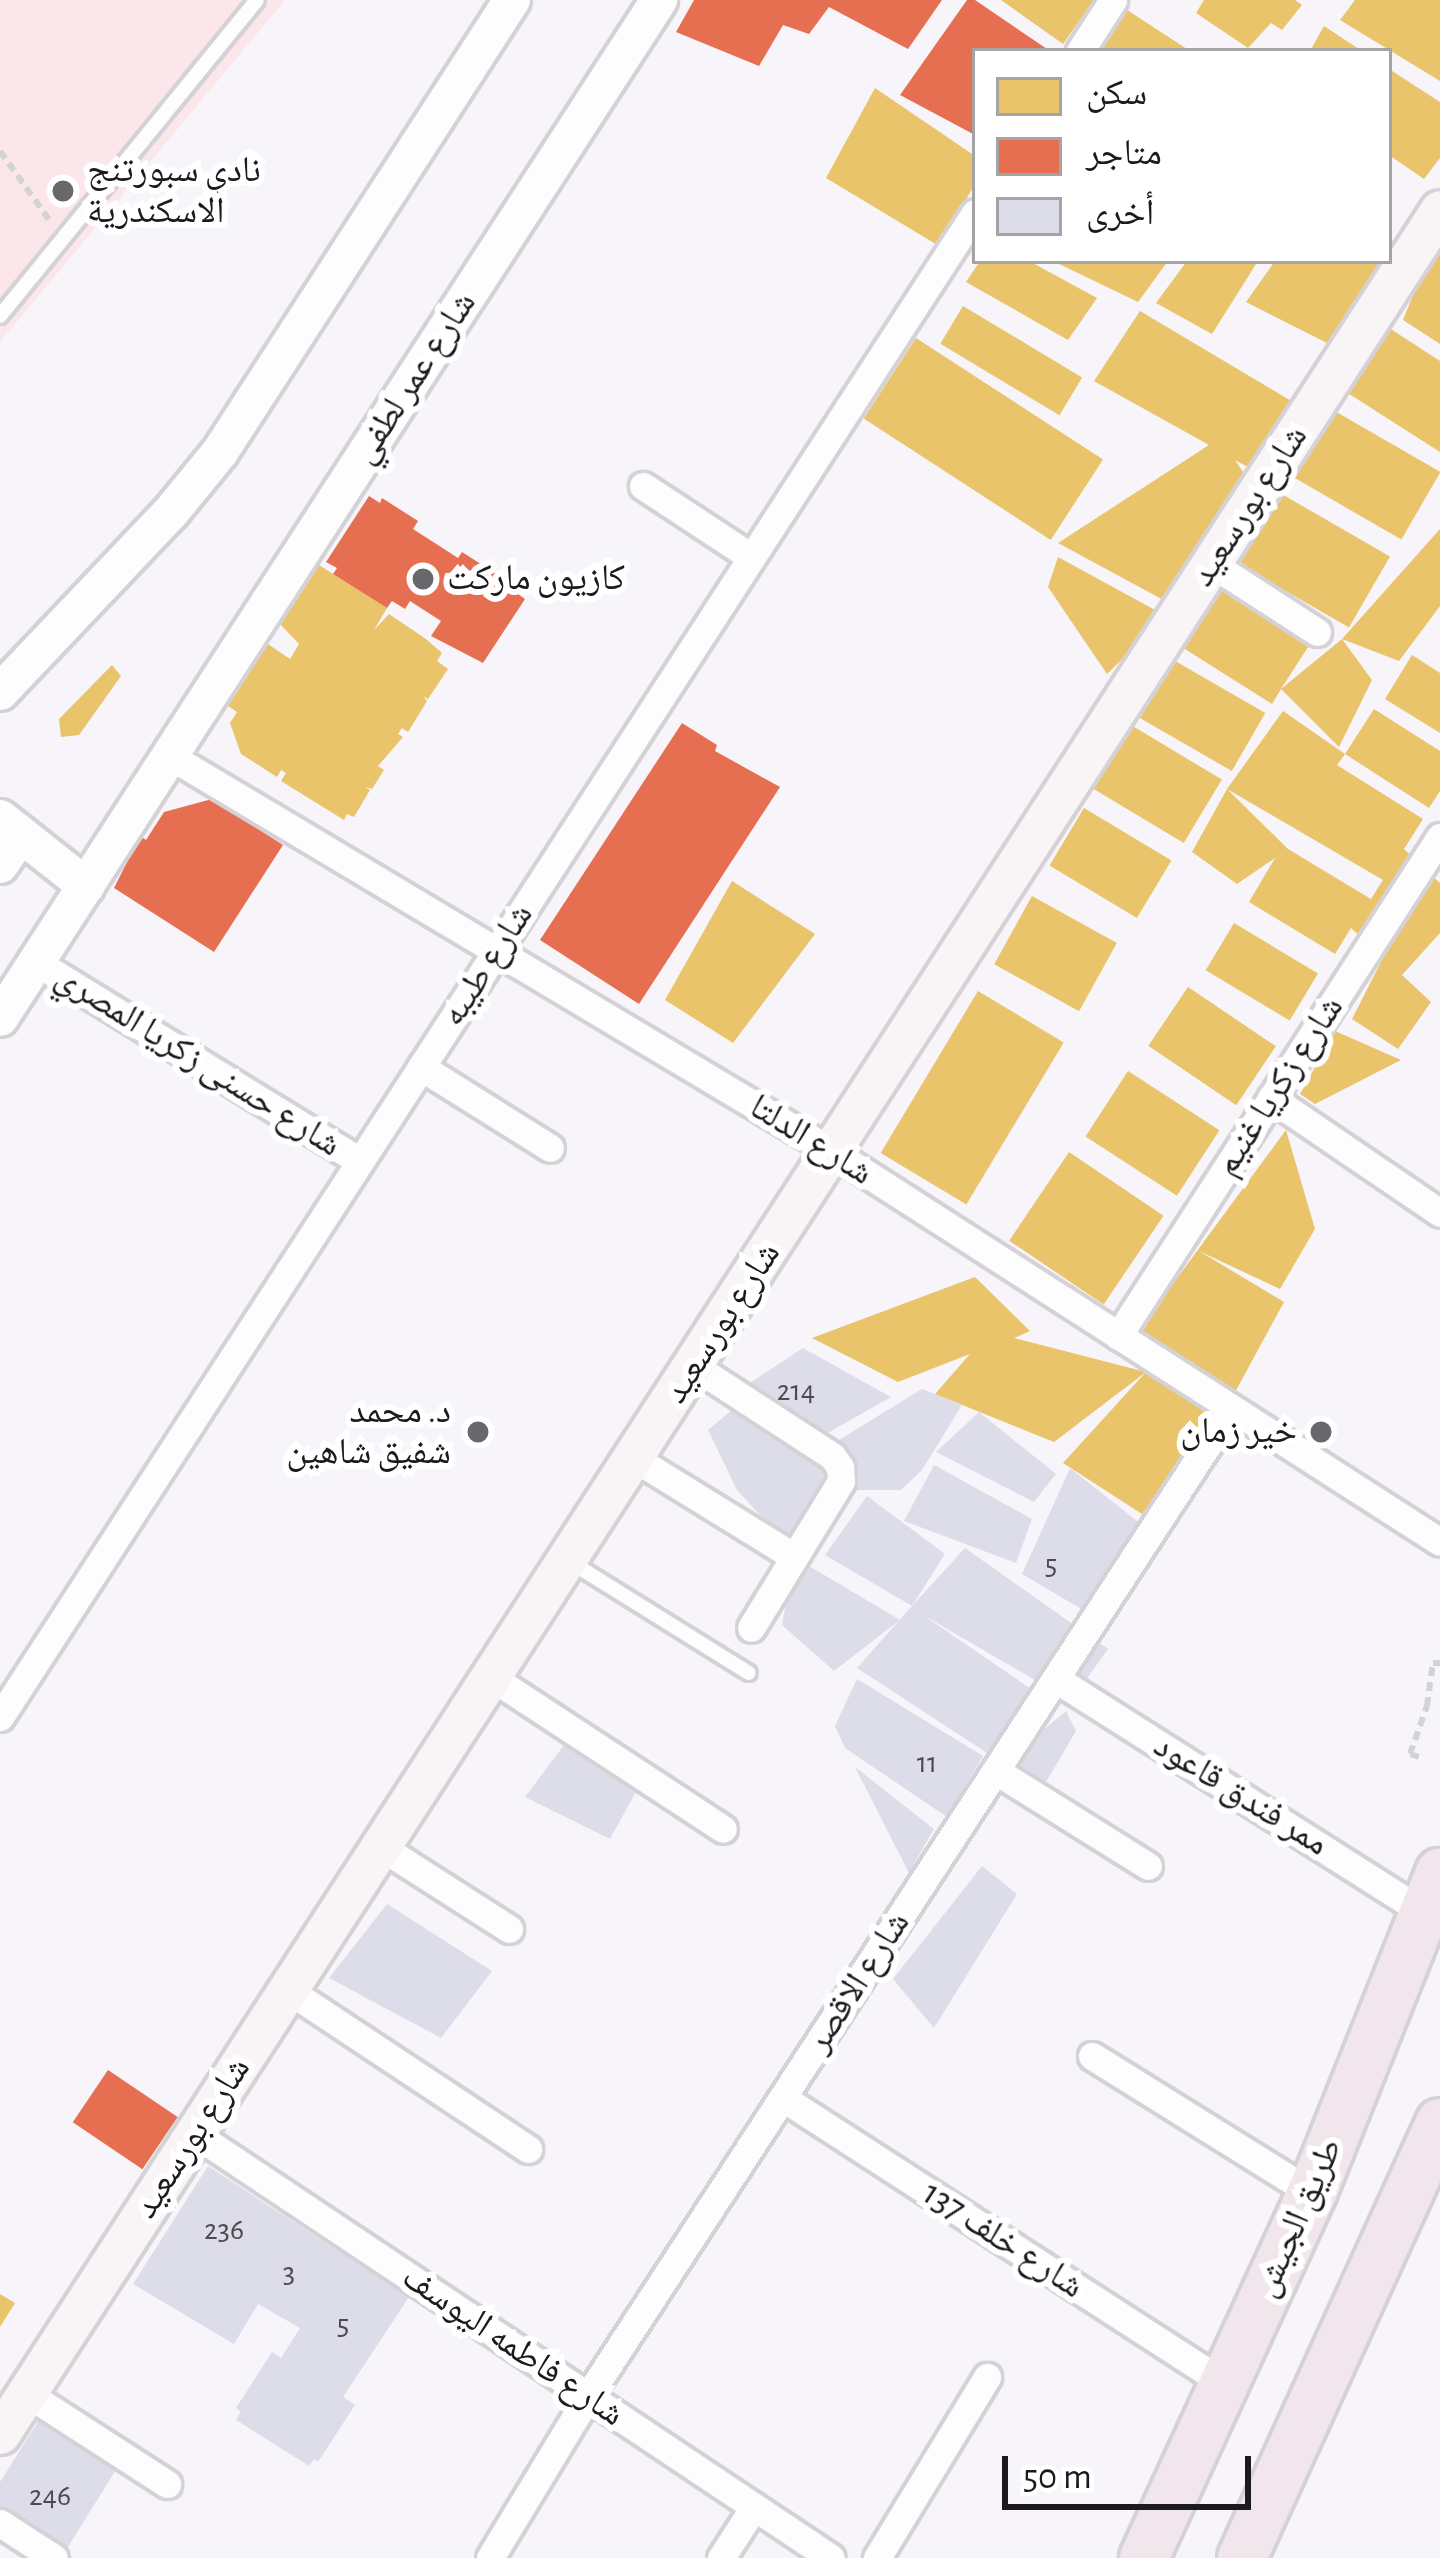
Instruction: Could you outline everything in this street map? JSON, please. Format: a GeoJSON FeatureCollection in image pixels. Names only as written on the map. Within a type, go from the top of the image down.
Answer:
{"type":"FeatureCollection","features":[{"type":"Feature","properties":{"kind":"highway","name":"طريق الجيش"},"geometry":{"type":"LineString","coordinates":[[1144,2558],[1312,2193],[1433,1893]]}},
{"type":"Feature","properties":{"kind":"highway"},"geometry":{"type":"LineString","coordinates":[[1242,2558],[1440,2123]]}},
{"type":"Feature","properties":{"kind":"main road","name":"شارع بورسعيد"},"geometry":{"type":"LineString","coordinates":[[0,2434],[1440,210]]}},
{"type":"Feature","properties":{"kind":"street"},"geometry":{"type":"LineString","coordinates":[[0,692],[171,512],[220,452],[512,0]]}},
{"type":"Feature","properties":{"kind":"street","name":"شارع عمر لطفي"},"geometry":{"type":"LineString","coordinates":[[0,1018],[659,0]]}},
{"type":"Feature","properties":{"kind":"street"},"geometry":{"type":"LineString","coordinates":[[1082,48],[1113,0]]}},
{"type":"Feature","properties":{"kind":"street","name":"شارع طيبه"},"geometry":{"type":"LineString","coordinates":[[0,1717],[11,1675],[360,1161],[972,217]]}},
{"type":"Feature","properties":{"kind":"street"},"geometry":{"type":"LineString","coordinates":[[644,486],[751,557]]}},
{"type":"Feature","properties":{"kind":"street"},"geometry":{"type":"LineString","coordinates":[[1212,564],[1317,632]]}},
{"type":"Feature","properties":{"kind":"street","name":"شارع الدلتا"},"geometry":{"type":"LineString","coordinates":[[170,756],[832,1152],[1440,1542]]}},
{"type":"Feature","properties":{"kind":"street"},"geometry":{"type":"LineString","coordinates":[[0,865],[7,826],[86,886]]}},
{"type":"Feature","properties":{"kind":"street","name":"شارع زكريا غنيم"},"geometry":{"type":"LineString","coordinates":[[1118,1336],[1440,837]]}},
{"type":"Feature","properties":{"kind":"street","name":"شارع حسنى زكريا المصري"},"geometry":{"type":"LineString","coordinates":[[37,962],[360,1161]]}},
{"type":"Feature","properties":{"kind":"street"},"geometry":{"type":"LineString","coordinates":[[421,1066],[550,1148]]}},
{"type":"Feature","properties":{"kind":"street"},"geometry":{"type":"LineString","coordinates":[[1271,1098],[1440,1213]]}},
{"type":"Feature","properties":{"kind":"street"},"geometry":{"type":"LineString","coordinates":[[694,1366],[837,1461],[841,1481],[751,1628]]}},
{"type":"Feature","properties":{"kind":"street","name":"شارع الاقصر"},"geometry":{"type":"LineString","coordinates":[[490,2558],[589,2396],[1232,1409]]}},
{"type":"Feature","properties":{"kind":"street"},"geometry":{"type":"LineString","coordinates":[[634,1458],[794,1557]]}},
{"type":"Feature","properties":{"kind":"street"},"geometry":{"type":"LineString","coordinates":[[491,1677],[722,1829]]}},
{"type":"Feature","properties":{"kind":"street","name":"ممر فندق قاعود"},"geometry":{"type":"LineString","coordinates":[[1056,1679],[1433,1893]]}},
{"type":"Feature","properties":{"kind":"street"},"geometry":{"type":"LineString","coordinates":[[996,1771],[1148,1867]]}},
{"type":"Feature","properties":{"kind":"street"},"geometry":{"type":"LineString","coordinates":[[381,1847],[509,1929]]}},
{"type":"Feature","properties":{"kind":"street"},"geometry":{"type":"LineString","coordinates":[[289,1990],[528,2149]]}},
{"type":"Feature","properties":{"kind":"street"},"geometry":{"type":"LineString","coordinates":[[1092,2056],[1312,2193]]}},
{"type":"Feature","properties":{"kind":"street","name":"شارع خلف 137"},"geometry":{"type":"LineString","coordinates":[[783,2098],[1224,2383]]}},
{"type":"Feature","properties":{"kind":"street","name":"شارع فاطمه اليوسف"},"geometry":{"type":"LineString","coordinates":[[195,2134],[831,2558]]}},
{"type":"Feature","properties":{"kind":"street"},"geometry":{"type":"LineString","coordinates":[[877,2558],[987,2377]]}},
{"type":"Feature","properties":{"kind":"street"},"geometry":{"type":"LineString","coordinates":[[26,2393],[167,2484]]}},
{"type":"Feature","properties":{"kind":"street"},"geometry":{"type":"LineString","coordinates":[[721,2558],[754,2506]]}},
{"type":"Feature","properties":{"kind":"street"},"geometry":{"type":"LineString","coordinates":[[0,2523],[54,2558]]}},
{"type":"Feature","properties":{"kind":"lane"},"geometry":{"type":"LineString","coordinates":[[0,316],[256,0]]}},
{"type":"Feature","properties":{"kind":"lane"},"geometry":{"type":"LineString","coordinates":[[568,1560],[749,1673]]}},
{"type":"Feature","properties":{"kind":"path"},"geometry":{"type":"LineString","coordinates":[[0,151],[63,238]]}},
{"type":"Feature","properties":{"kind":"path"},"geometry":{"type":"LineString","coordinates":[[1419,1757],[1410,1754],[1427,1706],[1433,1663],[1440,1664]]}},
{"type":"Feature","properties":{"kind":"shaded area","name":"نادي سبورتنج الاسكندرية"},"geometry":{"type":"Polygon","coordinates":[[[0,0],[285,0],[0,342],[0,0]]]}},
{"type":"Feature","properties":{"kind":"building: سكن"},"geometry":{"type":"Polygon","coordinates":[[[1001,0],[1094,0],[1063,44],[1001,0]]]}},
{"type":"Feature","properties":{"kind":"building: سكن"},"geometry":{"type":"Polygon","coordinates":[[[1204,0],[1295,0],[1302,5],[1282,30],[1271,23],[1248,48],[1196,13],[1204,0]]]}},
{"type":"Feature","properties":{"kind":"building: سكن"},"geometry":{"type":"Polygon","coordinates":[[[1355,0],[1440,0],[1440,81],[1392,48],[1340,20],[1355,0]]]}},
{"type":"Feature","properties":{"kind":"building: سكن"},"geometry":{"type":"Polygon","coordinates":[[[1121,6],[1185,48],[1100,48],[1121,6]]]}},
{"type":"Feature","properties":{"kind":"building: سكن"},"geometry":{"type":"Polygon","coordinates":[[[1324,26],[1357,48],[1312,48],[1324,26]]]}},
{"type":"Feature","properties":{"kind":"building: سكن"},"geometry":{"type":"Polygon","coordinates":[[[1392,71],[1440,102],[1440,158],[1424,179],[1392,157],[1392,71]]]}},
{"type":"Feature","properties":{"kind":"building: سكن"},"geometry":{"type":"Polygon","coordinates":[[[875,88],[972,154],[972,189],[939,246],[826,178],[875,88]]]}},
{"type":"Feature","properties":{"kind":"building: سكن"},"geometry":{"type":"Polygon","coordinates":[[[1432,248],[1440,254],[1440,344],[1403,320],[1432,248]]]}},
{"type":"Feature","properties":{"kind":"building: سكن"},"geometry":{"type":"Polygon","coordinates":[[[978,264],[1035,264],[1097,298],[1068,340],[966,282],[978,264]]]}},
{"type":"Feature","properties":{"kind":"building: سكن"},"geometry":{"type":"Polygon","coordinates":[[[1059,264],[1166,264],[1138,302],[1059,264]]]}},
{"type":"Feature","properties":{"kind":"building: سكن"},"geometry":{"type":"Polygon","coordinates":[[[1185,264],[1256,264],[1212,334],[1156,303],[1185,264]]]}},
{"type":"Feature","properties":{"kind":"building: سكن"},"geometry":{"type":"Polygon","coordinates":[[[1273,264],[1388,264],[1331,345],[1246,302],[1273,264]]]}},
{"type":"Feature","properties":{"kind":"building: سكن"},"geometry":{"type":"Polygon","coordinates":[[[963,306],[1082,378],[1059,415],[940,344],[963,306]]]}},
{"type":"Feature","properties":{"kind":"building: سكن"},"geometry":{"type":"Polygon","coordinates":[[[1140,311],[1298,405],[1259,473],[1235,460],[1251,484],[1167,602],[1058,543],[1209,445],[1094,381],[1140,311]]]}},
{"type":"Feature","properties":{"kind":"building: سكن"},"geometry":{"type":"Polygon","coordinates":[[[1383,324],[1440,361],[1440,452],[1343,390],[1383,324]]]}},
{"type":"Feature","properties":{"kind":"building: سكن"},"geometry":{"type":"Polygon","coordinates":[[[916,338],[1103,459],[1051,540],[864,419],[916,338]]]}},
{"type":"Feature","properties":{"kind":"building: سكن"},"geometry":{"type":"Polygon","coordinates":[[[1333,410],[1440,472],[1401,540],[1294,478],[1333,410]]]}},
{"type":"Feature","properties":{"kind":"building: سكن"},"geometry":{"type":"Polygon","coordinates":[[[1280,493],[1390,556],[1349,628],[1239,564],[1280,493]]]}},
{"type":"Feature","properties":{"kind":"building: سكن"},"geometry":{"type":"Polygon","coordinates":[[[1440,529],[1440,606],[1399,661],[1342,639],[1440,529]]]}},
{"type":"Feature","properties":{"kind":"building: سكن"},"geometry":{"type":"Polygon","coordinates":[[[1058,557],[1166,616],[1107,674],[1048,587],[1058,557]]]}},
{"type":"Feature","properties":{"kind":"building: سكن"},"geometry":{"type":"Polygon","coordinates":[[[319,565],[387,608],[374,630],[389,614],[442,653],[437,661],[448,669],[428,699],[423,696],[427,701],[408,732],[402,728],[398,734],[403,737],[378,766],[384,770],[372,789],[365,787],[370,790],[354,817],[347,814],[344,820],[281,781],[286,773],[281,770],[277,777],[241,754],[230,723],[237,712],[228,706],[268,644],[290,659],[299,644],[280,624],[319,565]]]}},
{"type":"Feature","properties":{"kind":"building: سكن"},"geometry":{"type":"Polygon","coordinates":[[[1215,584],[1310,644],[1272,704],[1177,644],[1215,584]]]}},
{"type":"Feature","properties":{"kind":"building: سكن"},"geometry":{"type":"Polygon","coordinates":[[[1342,639],[1372,680],[1339,747],[1281,689],[1342,639]]]}},
{"type":"Feature","properties":{"kind":"building: سكن"},"geometry":{"type":"Polygon","coordinates":[[[1412,655],[1440,673],[1440,733],[1385,699],[1412,655]]]}},
{"type":"Feature","properties":{"kind":"building: سكن"},"geometry":{"type":"Polygon","coordinates":[[[1170,658],[1265,713],[1232,771],[1136,716],[1170,658]]]}},
{"type":"Feature","properties":{"kind":"building: سكن"},"geometry":{"type":"Polygon","coordinates":[[[112,665],[121,676],[79,735],[61,737],[59,719],[112,665]]]}},
{"type":"Feature","properties":{"kind":"building: سكن"},"geometry":{"type":"Polygon","coordinates":[[[1374,709],[1440,751],[1440,791],[1429,808],[1345,754],[1374,709]]]}},
{"type":"Feature","properties":{"kind":"building: سكن"},"geometry":{"type":"Polygon","coordinates":[[[1283,711],[1345,754],[1337,765],[1423,819],[1404,849],[1440,883],[1440,933],[1402,975],[1431,1002],[1398,1049],[1352,1019],[1383,958],[1351,928],[1335,954],[1249,902],[1275,858],[1237,884],[1192,852],[1227,789],[1283,711]],[[1227,789],[1288,849],[1371,899],[1383,880],[1227,789]]]}},
{"type":"Feature","properties":{"kind":"building: سكن"},"geometry":{"type":"Polygon","coordinates":[[[1131,725],[1222,780],[1184,843],[1093,788],[1131,725]]]}},
{"type":"Feature","properties":{"kind":"building: سكن"},"geometry":{"type":"Polygon","coordinates":[[[1084,808],[1171,861],[1137,918],[1049,865],[1084,808]]]}},
{"type":"Feature","properties":{"kind":"building: سكن"},"geometry":{"type":"Polygon","coordinates":[[[732,881],[815,934],[733,1043],[665,1000],[732,881]]]}},
{"type":"Feature","properties":{"kind":"building: سكن"},"geometry":{"type":"Polygon","coordinates":[[[1032,896],[1117,943],[1079,1011],[994,964],[1032,896]]]}},
{"type":"Feature","properties":{"kind":"building: سكن"},"geometry":{"type":"Polygon","coordinates":[[[1234,923],[1318,973],[1290,1021],[1206,970],[1234,923]]]}},
{"type":"Feature","properties":{"kind":"building: سكن"},"geometry":{"type":"Polygon","coordinates":[[[1188,987],[1276,1046],[1236,1105],[1148,1046],[1188,987]]]}},
{"type":"Feature","properties":{"kind":"building: سكن"},"geometry":{"type":"Polygon","coordinates":[[[978,991],[1064,1043],[966,1205],[881,1153],[978,991]]]}},
{"type":"Feature","properties":{"kind":"building: سكن"},"geometry":{"type":"Polygon","coordinates":[[[1335,1031],[1401,1060],[1315,1104],[1300,1094],[1335,1031]]]}},
{"type":"Feature","properties":{"kind":"building: سكن"},"geometry":{"type":"Polygon","coordinates":[[[1128,1071],[1219,1130],[1177,1196],[1086,1136],[1128,1071]]]}},
{"type":"Feature","properties":{"kind":"building: سكن"},"geometry":{"type":"Polygon","coordinates":[[[1286,1130],[1315,1229],[1280,1289],[1199,1251],[1284,1302],[1234,1394],[1139,1330],[1286,1130]]]}},
{"type":"Feature","properties":{"kind":"building: سكن"},"geometry":{"type":"Polygon","coordinates":[[[1069,1152],[1164,1216],[1104,1304],[1009,1241],[1069,1152]]]}},
{"type":"Feature","properties":{"kind":"building: سكن"},"geometry":{"type":"Polygon","coordinates":[[[975,1277],[1030,1331],[1014,1338],[1146,1372],[1054,1442],[935,1394],[970,1354],[898,1382],[812,1338],[975,1277]]]}},
{"type":"Feature","properties":{"kind":"building: سكن"},"geometry":{"type":"Polygon","coordinates":[[[1146,1372],[1216,1418],[1142,1514],[1063,1463],[1146,1372]]]}},
{"type":"Feature","properties":{"kind":"building: سكن"},"geometry":{"type":"Polygon","coordinates":[[[0,2294],[15,2303],[0,2327],[0,2294]]]}},
{"type":"Feature","properties":{"kind":"building: متاجر"},"geometry":{"type":"Polygon","coordinates":[[[694,0],[942,0],[908,49],[829,7],[809,34],[783,25],[759,66],[676,32],[694,0]]]}},
{"type":"Feature","properties":{"kind":"building: متاجر"},"geometry":{"type":"Polygon","coordinates":[[[967,0],[975,0],[1046,48],[972,48],[972,133],[900,95],[967,0]]]}},
{"type":"Feature","properties":{"kind":"building: متاجر","name":"كازيون ماركت"},"geometry":{"type":"Polygon","coordinates":[[[369,496],[380,503],[382,498],[418,521],[413,529],[458,558],[462,552],[514,585],[511,589],[525,599],[483,663],[431,636],[441,621],[410,601],[405,609],[392,601],[387,608],[333,574],[337,568],[326,562],[369,496]]]}},
{"type":"Feature","properties":{"kind":"building: متاجر"},"geometry":{"type":"Polygon","coordinates":[[[682,723],[717,745],[715,751],[780,787],[639,1004],[540,940],[682,723]]]}},
{"type":"Feature","properties":{"kind":"building: متاجر"},"geometry":{"type":"Polygon","coordinates":[[[212,799],[283,845],[214,952],[114,888],[140,836],[146,840],[164,812],[212,799]]]}},
{"type":"Feature","properties":{"kind":"building: متاجر"},"geometry":{"type":"Polygon","coordinates":[[[108,2070],[178,2117],[142,2169],[73,2122],[108,2070]]]}},
{"type":"Feature","properties":{"kind":"building: أخرى"},"geometry":{"type":"Polygon","coordinates":[[[803,1348],[891,1397],[826,1434],[724,1400],[803,1348]]]}},
{"type":"Feature","properties":{"kind":"building: أخرى"},"geometry":{"type":"Polygon","coordinates":[[[922,1389],[962,1405],[922,1470],[901,1490],[856,1490],[839,1440],[922,1389]]]}},
{"type":"Feature","properties":{"kind":"building: أخرى"},"geometry":{"type":"Polygon","coordinates":[[[738,1405],[812,1453],[851,1499],[789,1533],[768,1524],[737,1490],[708,1430],[738,1405]]]}},
{"type":"Feature","properties":{"kind":"building: أخرى"},"geometry":{"type":"Polygon","coordinates":[[[979,1412],[1056,1474],[1034,1502],[936,1452],[979,1412]]]}},
{"type":"Feature","properties":{"kind":"building: أخرى"},"geometry":{"type":"Polygon","coordinates":[[[934,1465],[1032,1519],[1016,1563],[904,1521],[934,1465]]]}},
{"type":"Feature","properties":{"kind":"building: أخرى"},"geometry":{"type":"Polygon","coordinates":[[[1070,1468],[1151,1532],[1083,1610],[1022,1574],[1070,1468]]]}},
{"type":"Feature","properties":{"kind":"building: أخرى"},"geometry":{"type":"Polygon","coordinates":[[[867,1496],[945,1554],[912,1606],[825,1555],[867,1496]]]}},
{"type":"Feature","properties":{"kind":"building: أخرى"},"geometry":{"type":"Polygon","coordinates":[[[965,1548],[1108,1649],[1071,1701],[923,1615],[1056,1706],[1035,1737],[1066,1711],[1076,1731],[1042,1789],[857,1668],[965,1548]]]}},
{"type":"Feature","properties":{"kind":"building: أخرى"},"geometry":{"type":"Polygon","coordinates":[[[794,1557],[900,1620],[834,1671],[782,1625],[794,1557]]]}},
{"type":"Feature","properties":{"kind":"building: أخرى"},"geometry":{"type":"Polygon","coordinates":[[[857,1679],[983,1756],[947,1817],[845,1748],[835,1726],[857,1679]]]}},
{"type":"Feature","properties":{"kind":"building: أخرى"},"geometry":{"type":"Polygon","coordinates":[[[567,1741],[638,1788],[610,1839],[525,1797],[567,1741]]]}},
{"type":"Feature","properties":{"kind":"building: أخرى"},"geometry":{"type":"Polygon","coordinates":[[[855,1767],[934,1829],[909,1873],[855,1767]]]}},
{"type":"Feature","properties":{"kind":"building: أخرى"},"geometry":{"type":"Polygon","coordinates":[[[982,1866],[1017,1894],[934,2028],[893,1979],[982,1866]]]}},
{"type":"Feature","properties":{"kind":"building: أخرى"},"geometry":{"type":"Polygon","coordinates":[[[387,1904],[492,1971],[441,2038],[329,1978],[387,1904]]]}},
{"type":"Feature","properties":{"kind":"building: أخرى"},"geometry":{"type":"Polygon","coordinates":[[[208,2166],[409,2297],[343,2397],[355,2405],[318,2462],[314,2459],[309,2466],[236,2420],[241,2412],[236,2408],[272,2352],[281,2358],[300,2328],[258,2304],[234,2344],[133,2284],[208,2166]]]}},
{"type":"Feature","properties":{"kind":"building: أخرى"},"geometry":{"type":"Polygon","coordinates":[[[41,2417],[119,2465],[66,2550],[0,2510],[0,2482],[41,2417]]]}},
{"type":"Feature","properties":{"kind":"place","name":"نادي سبورتنج الاسكندرية"},"geometry":{"type":"Point","coordinates":[63,191]}},
{"type":"Feature","properties":{"kind":"place","name":"كازيون ماركت"},"geometry":{"type":"Point","coordinates":[423,579]}},
{"type":"Feature","properties":{"kind":"place","name":"د. محمد شفيق شاهين"},"geometry":{"type":"Point","coordinates":[478,1432]}},
{"type":"Feature","properties":{"kind":"place","name":"خير زمان"},"geometry":{"type":"Point","coordinates":[1321,1432]}}]}
